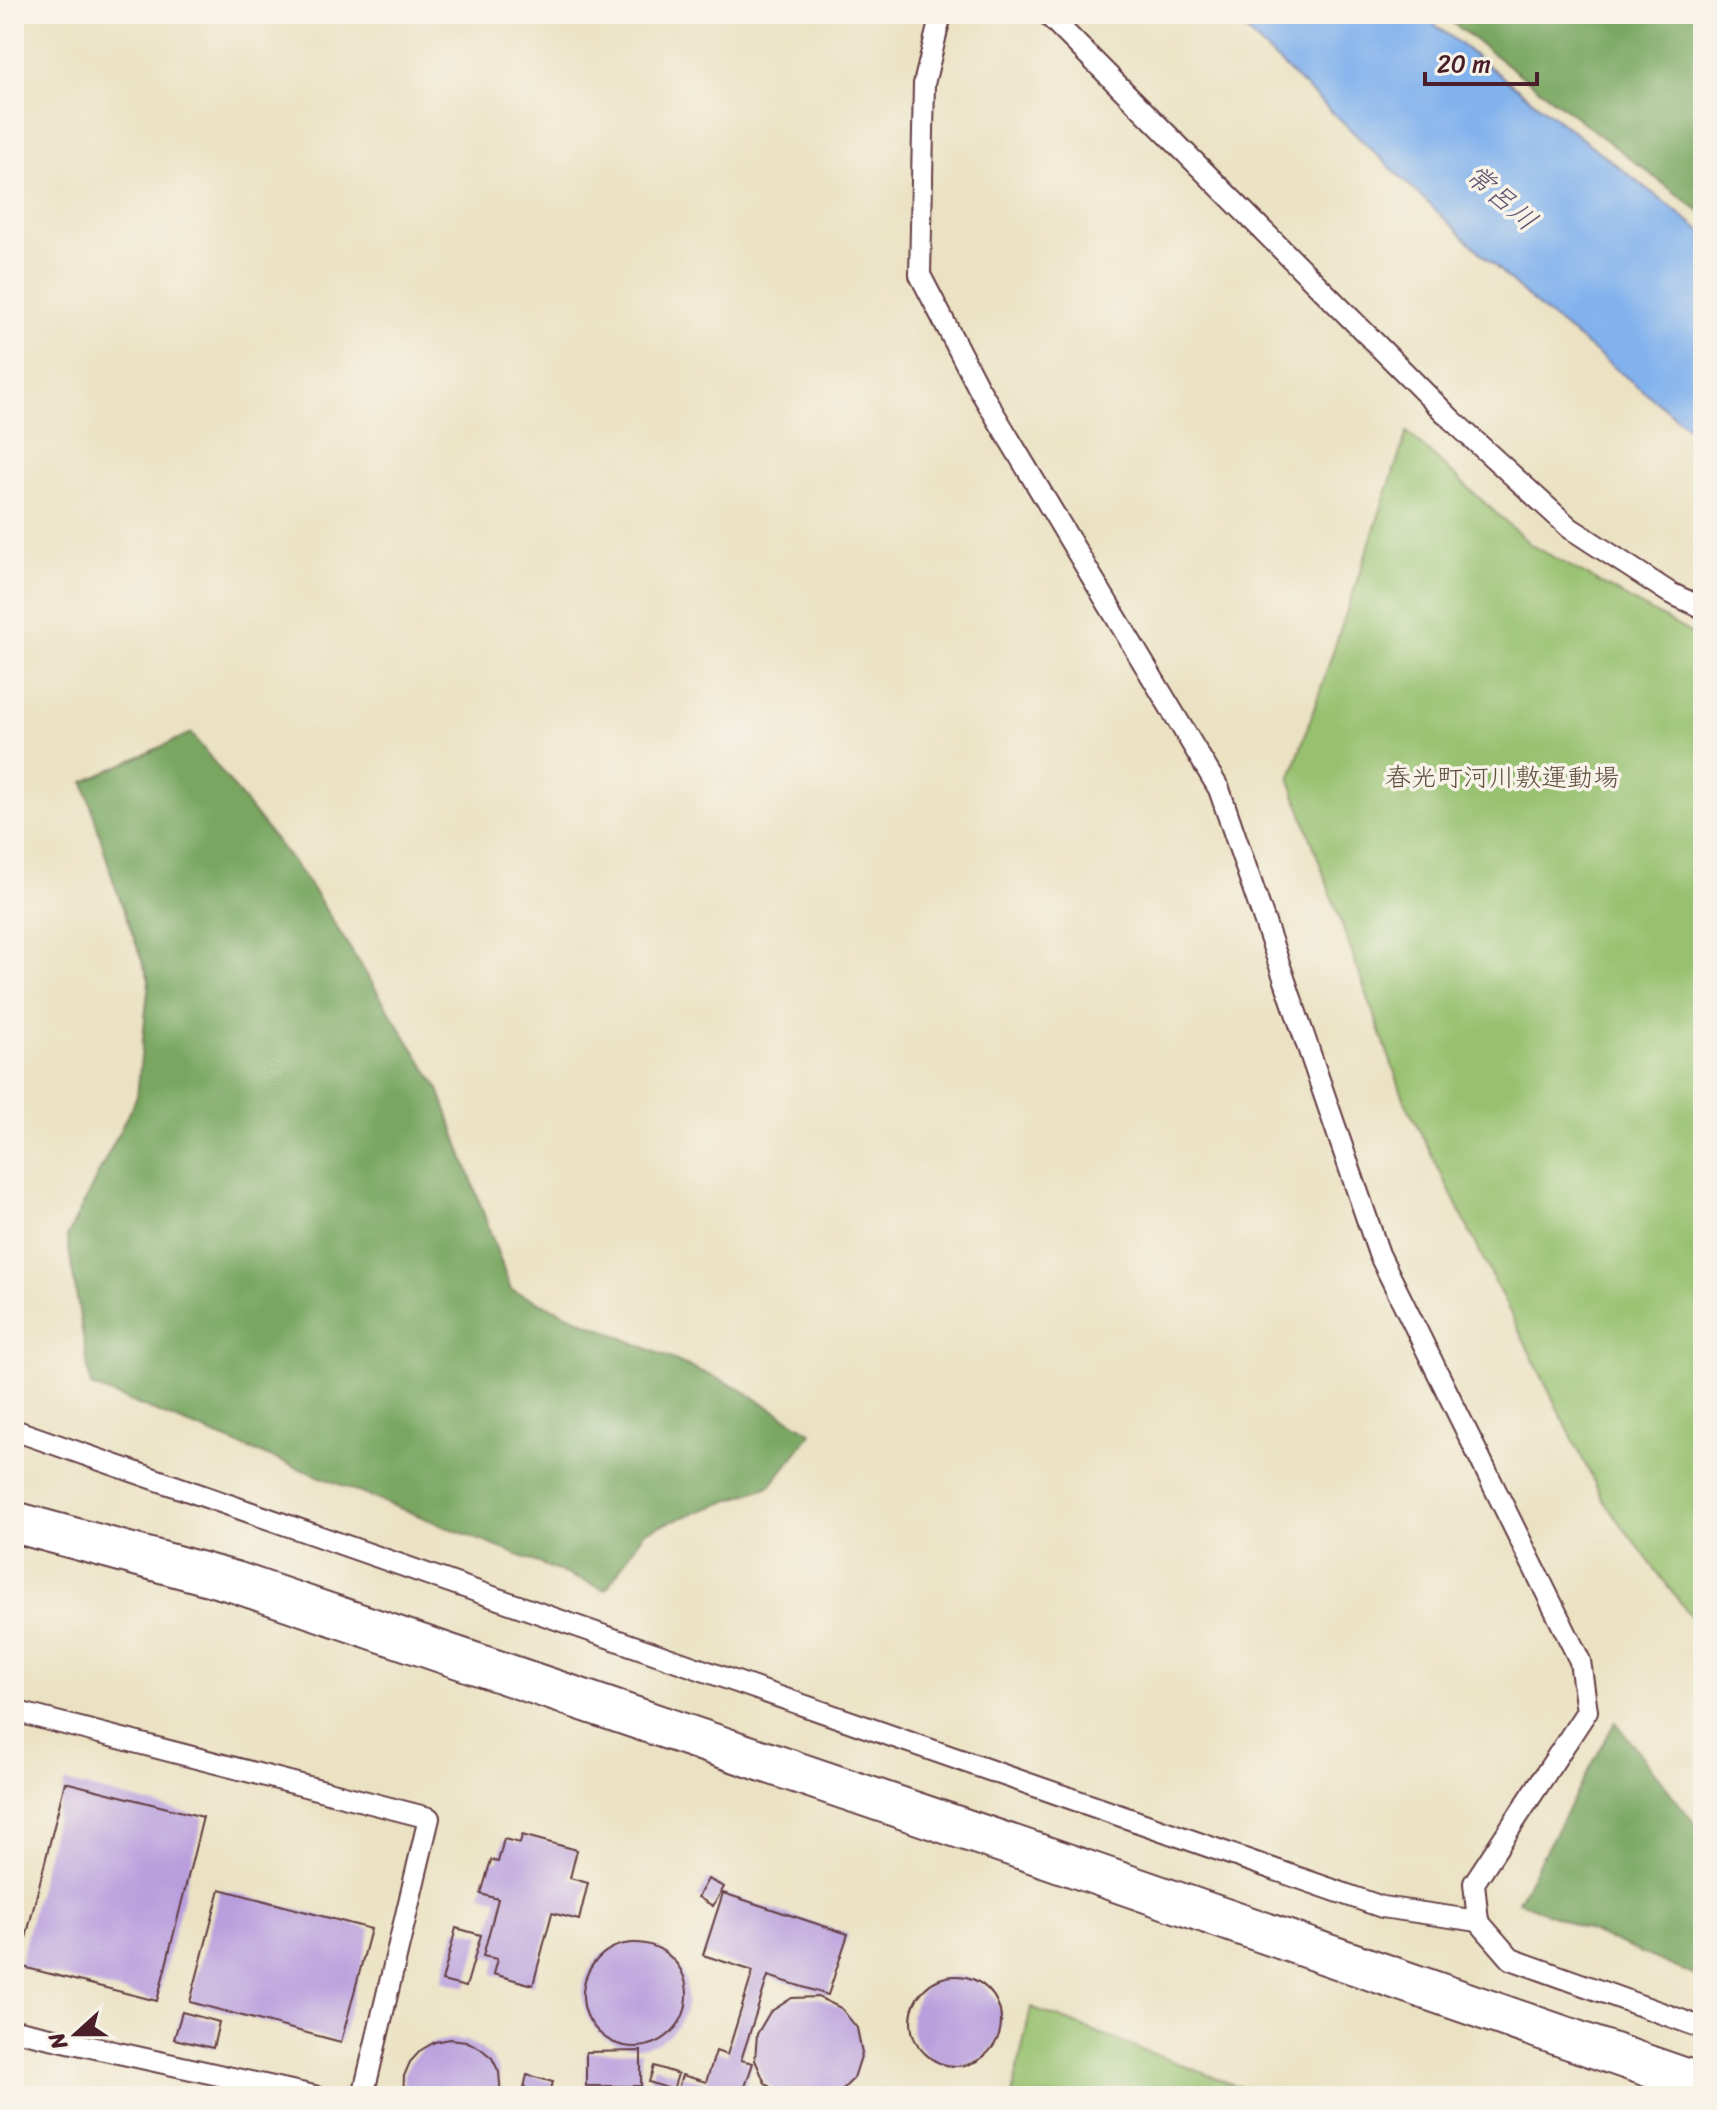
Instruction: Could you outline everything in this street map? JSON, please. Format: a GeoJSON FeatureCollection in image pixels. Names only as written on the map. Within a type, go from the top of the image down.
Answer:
{"type":"FeatureCollection","features":[{"type":"Feature","properties":{"kind":"street"},"geometry":{"type":"LineString","coordinates":[[14,1522],[235,1582],[1703,2085]]}},
{"type":"Feature","properties":{"kind":"lane"},"geometry":{"type":"LineString","coordinates":[[941,14],[924,84],[920,275],[978,387],[1219,789],[1379,1254],[1580,1661],[1587,1711],[1474,1883],[1478,1921],[1511,1959],[1703,2028]]}},
{"type":"Feature","properties":{"kind":"lane"},"geometry":{"type":"LineString","coordinates":[[1047,14],[1452,420],[1570,528],[1670,593],[1703,608]]}},
{"type":"Feature","properties":{"kind":"lane"},"geometry":{"type":"LineString","coordinates":[[14,1430],[1382,1907],[1478,1921]]}},
{"type":"Feature","properties":{"kind":"lane"},"geometry":{"type":"LineString","coordinates":[[14,1711],[429,1818],[363,2096]]}},
{"type":"Feature","properties":{"kind":"lane"},"geometry":{"type":"LineString","coordinates":[[14,2030],[314,2096]]}},
{"type":"Feature","properties":{"kind":"green space"},"geometry":{"type":"Polygon","coordinates":[[[1441,14],[1703,14],[1703,214],[1441,14]]]}},
{"type":"Feature","properties":{"kind":"green space","name":"春光町河川敷運動場"},"geometry":{"type":"Polygon","coordinates":[[[1407,432],[1530,544],[1703,640],[1703,1632],[1604,1502],[1405,1101],[1290,780],[1407,432]]]}},
{"type":"Feature","properties":{"kind":"green space"},"geometry":{"type":"Polygon","coordinates":[[[191,733],[308,882],[439,1089],[511,1290],[737,1387],[812,1433],[770,1486],[645,1531],[606,1590],[91,1386],[67,1237],[137,1096],[149,980],[113,880],[84,782],[191,733]]]}},
{"type":"Feature","properties":{"kind":"green space"},"geometry":{"type":"Polygon","coordinates":[[[1615,1722],[1703,1834],[1703,1979],[1518,1901],[1615,1722]]]}},
{"type":"Feature","properties":{"kind":"green space"},"geometry":{"type":"Polygon","coordinates":[[[1031,2007],[1263,2096],[1012,2096],[1031,2007]]]}},
{"type":"Feature","properties":{"kind":"water","name":"常呂川"},"geometry":{"type":"Polygon","coordinates":[[[1228,14],[1421,14],[1703,232],[1703,439],[1534,303],[1228,14]]]}},
{"type":"Feature","properties":{"kind":"building"},"geometry":{"type":"Polygon","coordinates":[[[65,1782],[203,1817],[157,2001],[19,1966],[65,1782]]]}},
{"type":"Feature","properties":{"kind":"building"},"geometry":{"type":"Polygon","coordinates":[[[522,1835],[577,1850],[570,1878],[588,1883],[579,1920],[552,1913],[533,1985],[493,1974],[497,1959],[483,1956],[498,1899],[481,1894],[491,1860],[498,1862],[504,1839],[520,1843],[522,1835]]]}},
{"type":"Feature","properties":{"kind":"building"},"geometry":{"type":"Polygon","coordinates":[[[708,1879],[724,1887],[713,1906],[698,1897],[708,1879]]]}},
{"type":"Feature","properties":{"kind":"building"},"geometry":{"type":"Polygon","coordinates":[[[220,1889],[371,1929],[341,2042],[190,2002],[220,1889]]]}},
{"type":"Feature","properties":{"kind":"building"},"geometry":{"type":"Polygon","coordinates":[[[723,1893],[848,1934],[828,1995],[768,1976],[741,2060],[753,2063],[742,2096],[676,2096],[682,2075],[706,2082],[716,2051],[727,2055],[753,1971],[703,1955],[723,1893]]]}},
{"type":"Feature","properties":{"kind":"building"},"geometry":{"type":"Polygon","coordinates":[[[456,1928],[481,1935],[466,1987],[442,1981],[456,1928]]]}},
{"type":"Feature","properties":{"kind":"building"},"geometry":{"type":"Polygon","coordinates":[[[635,1943],[655,1947],[672,1958],[683,1975],[687,1995],[683,2015],[672,2032],[655,2043],[635,2047],[615,2043],[598,2032],[587,2015],[583,1995],[587,1975],[598,1958],[615,1947],[635,1943]]]}},
{"type":"Feature","properties":{"kind":"building"},"geometry":{"type":"Polygon","coordinates":[[[956,1976],[973,1979],[988,1989],[998,2004],[1001,2021],[998,2038],[988,2053],[973,2063],[956,2066],[939,2063],[924,2053],[914,2038],[911,2021],[914,2004],[924,1989],[939,1979],[956,1976]]]}},
{"type":"Feature","properties":{"kind":"building"},"geometry":{"type":"Polygon","coordinates":[[[818,1997],[841,2008],[857,2028],[862,2053],[854,2078],[836,2096],[782,2096],[765,2083],[755,2060],[757,2034],[770,2012],[792,1998],[818,1997]]]}},
{"type":"Feature","properties":{"kind":"building"},"geometry":{"type":"Polygon","coordinates":[[[182,2012],[219,2022],[213,2048],[174,2039],[182,2012]]]}},
{"type":"Feature","properties":{"kind":"building"},"geometry":{"type":"Polygon","coordinates":[[[450,2039],[466,2041],[492,2058],[499,2072],[501,2096],[403,2096],[404,2076],[410,2062],[421,2050],[435,2042],[450,2039]]]}},
{"type":"Feature","properties":{"kind":"building"},"geometry":{"type":"Polygon","coordinates":[[[641,2051],[641,2086],[586,2086],[586,2052],[641,2051]]]}},
{"type":"Feature","properties":{"kind":"building"},"geometry":{"type":"Polygon","coordinates":[[[654,2066],[678,2074],[673,2090],[649,2082],[654,2066]]]}},
{"type":"Feature","properties":{"kind":"building"},"geometry":{"type":"Polygon","coordinates":[[[527,2075],[553,2082],[549,2096],[522,2096],[527,2075]]]}}]}
